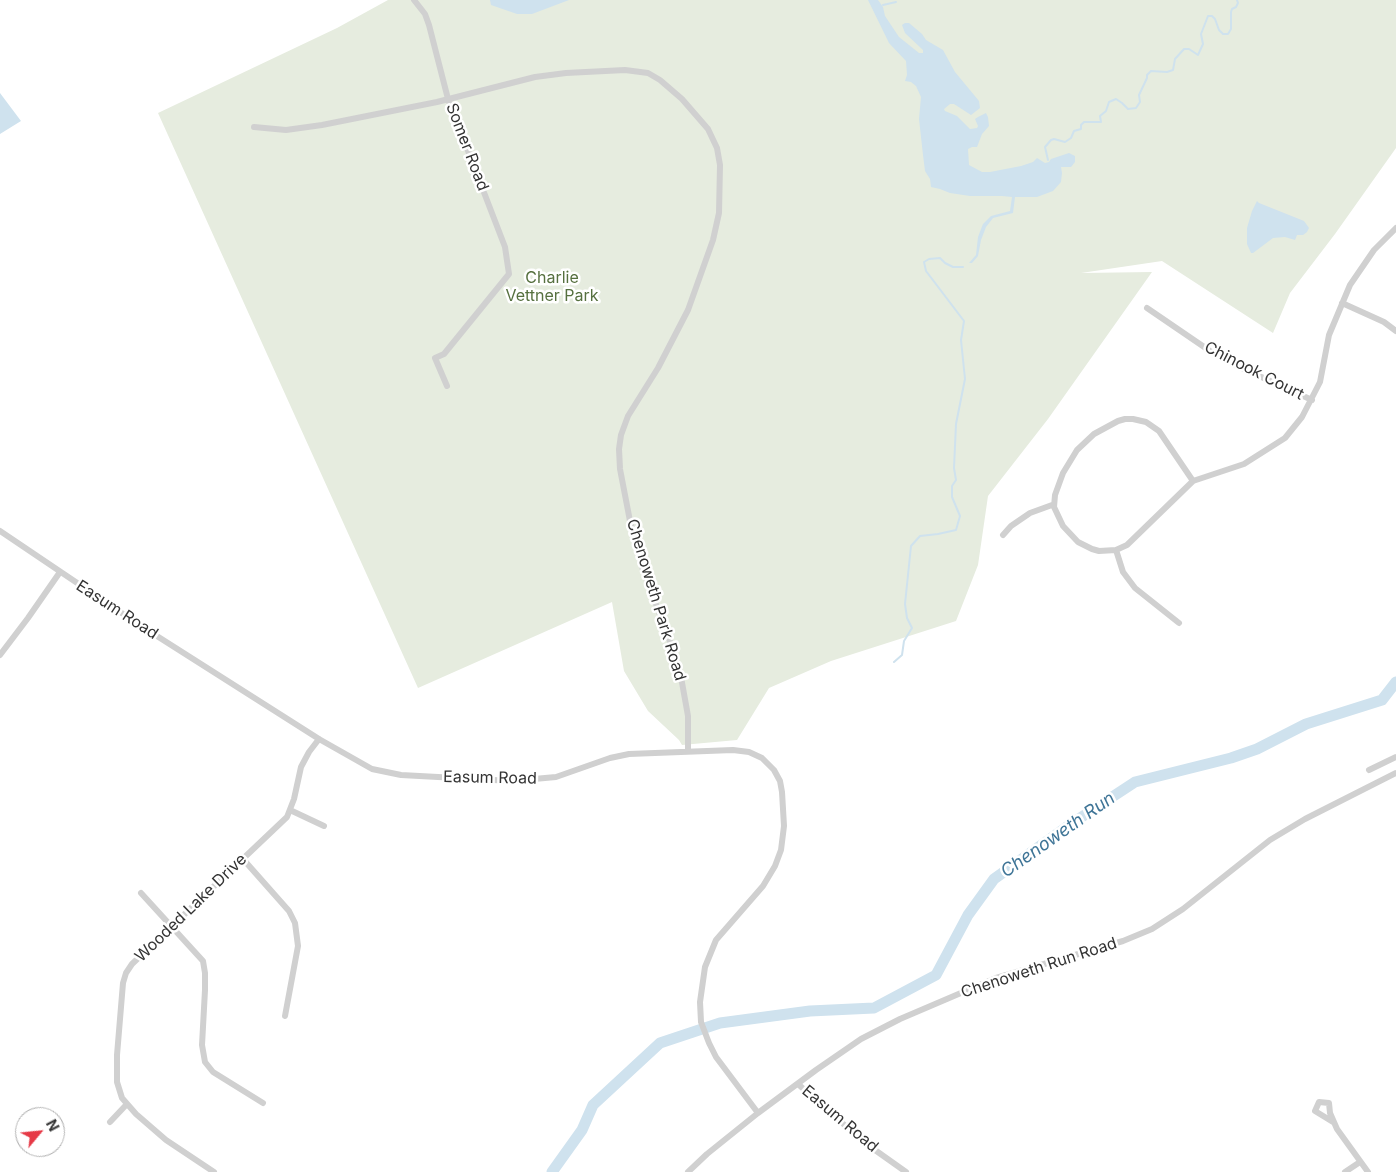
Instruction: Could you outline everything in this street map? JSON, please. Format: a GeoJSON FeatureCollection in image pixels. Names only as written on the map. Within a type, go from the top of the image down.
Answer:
{"type":"FeatureCollection","features":[{"type":"Feature","properties":{"kind":"street","name":"Somer Road"},"geometry":{"type":"LineString","coordinates":[[414,0],[427,20],[448,99],[505,247],[509,274],[444,354],[435,358],[447,386]]}},
{"type":"Feature","properties":{"kind":"street","name":"Chenoweth Park Road"},"geometry":{"type":"LineString","coordinates":[[254,127],[286,130],[322,125],[448,99],[514,82],[556,74],[598,70],[648,73],[682,99],[708,129],[717,148],[720,165],[719,213],[713,240],[688,310],[658,368],[628,416],[621,435],[620,449],[620,469],[630,521],[643,570],[674,652],[681,677],[688,716],[688,751]]}},
{"type":"Feature","properties":{"kind":"street"},"geometry":{"type":"LineString","coordinates":[[1192,481],[1159,430],[1139,419],[1126,419],[1118,421],[1094,434],[1077,450],[1063,473],[1054,507],[1063,526],[1078,542],[1099,551],[1116,550],[1127,545],[1192,481],[1216,472],[1235,468],[1277,444],[1292,432],[1312,400],[1320,382],[1329,335],[1342,303],[1364,262],[1396,228]]}},
{"type":"Feature","properties":{"kind":"street"},"geometry":{"type":"LineString","coordinates":[[1342,303],[1384,322],[1396,331]]}},
{"type":"Feature","properties":{"kind":"street","name":"Chinook Court"},"geometry":{"type":"LineString","coordinates":[[1147,308],[1210,351],[1312,400]]}},
{"type":"Feature","properties":{"kind":"street"},"geometry":{"type":"LineString","coordinates":[[1003,535],[1011,526],[1030,513],[1054,507]]}},
{"type":"Feature","properties":{"kind":"street","name":"Easum Road"},"geometry":{"type":"LineString","coordinates":[[0,531],[138,624],[319,739],[365,766],[385,773],[512,781],[546,779],[610,758],[629,754],[741,750],[762,758],[770,765],[778,777],[782,792],[784,808],[782,842],[775,866],[763,886],[723,931],[710,952],[702,983],[700,1002],[705,1034],[716,1057],[758,1113]]}},
{"type":"Feature","properties":{"kind":"street"},"geometry":{"type":"LineString","coordinates":[[1116,550],[1123,572],[1135,588],[1178,623]]}},
{"type":"Feature","properties":{"kind":"street"},"geometry":{"type":"LineString","coordinates":[[0,655],[60,572]]}},
{"type":"Feature","properties":{"kind":"street","name":"Wooded Lake Drive"},"geometry":{"type":"LineString","coordinates":[[214,1172],[166,1140],[122,1098],[117,1082],[117,1055],[123,983],[126,973],[132,964],[287,817],[301,767],[319,739]]}},
{"type":"Feature","properties":{"kind":"street"},"geometry":{"type":"LineString","coordinates":[[1369,770],[1396,757]]}},
{"type":"Feature","properties":{"kind":"street","name":"Chenoweth Run Road"},"geometry":{"type":"LineString","coordinates":[[688,1172],[707,1154],[758,1113],[861,1039],[900,1019],[996,978],[1123,941],[1152,929],[1183,909],[1273,838],[1305,819],[1396,773]]}},
{"type":"Feature","properties":{"kind":"street"},"geometry":{"type":"LineString","coordinates":[[290,810],[324,826]]}},
{"type":"Feature","properties":{"kind":"street"},"geometry":{"type":"LineString","coordinates":[[243,859],[289,911],[295,923],[298,946],[285,1016]]}},
{"type":"Feature","properties":{"kind":"street"},"geometry":{"type":"LineString","coordinates":[[141,893],[203,961],[206,990],[202,1046],[206,1062],[213,1072],[263,1103]]}},
{"type":"Feature","properties":{"kind":"street","name":"Easum Road"},"geometry":{"type":"LineString","coordinates":[[798,1084],[869,1145],[906,1172]]}},
{"type":"Feature","properties":{"kind":"street"},"geometry":{"type":"LineString","coordinates":[[1333,1122],[1315,1111],[1319,1102],[1329,1103],[1330,1113],[1337,1129],[1368,1172]]}},
{"type":"Feature","properties":{"kind":"street"},"geometry":{"type":"LineString","coordinates":[[110,1122],[127,1104]]}},
{"type":"Feature","properties":{"kind":"street"},"geometry":{"type":"LineString","coordinates":[[1345,1172],[1360,1162]]}},
{"type":"Feature","properties":{"kind":"green space","name":"Charlie Vettner Park"},"geometry":{"type":"Polygon","coordinates":[[[388,0],[1396,0],[1396,148],[1335,234],[1290,293],[1273,333],[1162,261],[1081,273],[1152,272],[1048,419],[988,496],[978,565],[956,621],[831,661],[769,688],[737,740],[682,745],[648,711],[624,671],[612,602],[418,688],[158,113],[337,28],[388,0]]]}},
{"type":"Feature","properties":{"kind":"water"},"geometry":{"type":"Polygon","coordinates":[[[490,0],[569,0],[532,14],[517,14],[491,5],[490,0]]]}},
{"type":"Feature","properties":{"kind":"water"},"geometry":{"type":"Polygon","coordinates":[[[868,0],[878,0],[883,7],[885,16],[899,37],[919,53],[923,53],[923,50],[905,33],[902,25],[905,23],[909,23],[926,40],[943,50],[955,72],[979,101],[980,108],[971,115],[954,104],[950,104],[944,109],[957,116],[970,129],[977,128],[975,119],[978,117],[986,113],[988,117],[989,126],[982,134],[977,147],[968,149],[969,165],[982,172],[990,172],[1021,166],[1033,162],[1037,158],[1045,163],[1069,153],[1075,156],[1075,162],[1071,167],[1061,167],[1061,182],[1053,191],[1037,197],[1015,197],[1013,213],[993,218],[986,227],[978,256],[972,263],[969,263],[976,255],[978,237],[983,224],[991,216],[1010,211],[1012,197],[970,196],[950,193],[931,187],[930,179],[925,171],[919,119],[921,97],[916,86],[911,82],[905,81],[907,75],[906,61],[889,43],[868,0]]]}},
{"type":"Feature","properties":{"kind":"water"},"geometry":{"type":"Polygon","coordinates":[[[0,93],[21,121],[0,134],[0,93]]]}},
{"type":"Feature","properties":{"kind":"water"},"geometry":{"type":"Polygon","coordinates":[[[1257,201],[1304,221],[1309,228],[1307,232],[1303,235],[1297,235],[1295,240],[1285,237],[1273,238],[1251,253],[1247,244],[1247,228],[1257,201]]]}},
{"type":"Feature","properties":{"kind":"waterway"},"geometry":{"type":"LineString","coordinates":[[1048,160],[1045,147],[1051,140],[1065,142],[1071,138],[1074,131],[1081,129],[1081,125],[1084,122],[1101,122],[1100,116],[1106,111],[1109,102],[1116,99],[1128,109],[1136,108],[1140,102],[1139,95],[1147,75],[1151,71],[1167,72],[1173,70],[1175,59],[1184,49],[1189,49],[1198,55],[1203,44],[1201,34],[1208,16],[1212,16],[1215,19],[1219,30],[1223,34],[1228,34],[1231,29],[1231,12],[1236,7],[1237,0]]}},
{"type":"Feature","properties":{"kind":"waterway"},"geometry":{"type":"LineString","coordinates":[[883,5],[896,2]]}},
{"type":"Feature","properties":{"kind":"waterway"},"geometry":{"type":"LineString","coordinates":[[894,662],[902,655],[904,641],[912,628],[907,618],[905,604],[911,546],[920,536],[956,530],[960,516],[952,497],[952,486],[956,480],[954,468],[956,424],[965,379],[961,340],[964,321],[926,271],[924,262],[929,259],[940,258],[953,267],[963,267]]}},
{"type":"Feature","properties":{"kind":"waterway","name":"Chenoweth Run"},"geometry":{"type":"LineString","coordinates":[[552,1172],[582,1130],[593,1105],[660,1043],[720,1023],[810,1011],[874,1008],[936,975],[968,915],[994,879],[1071,824],[1135,782],[1231,758],[1257,749],[1306,724],[1382,700],[1396,682]]}}]}
